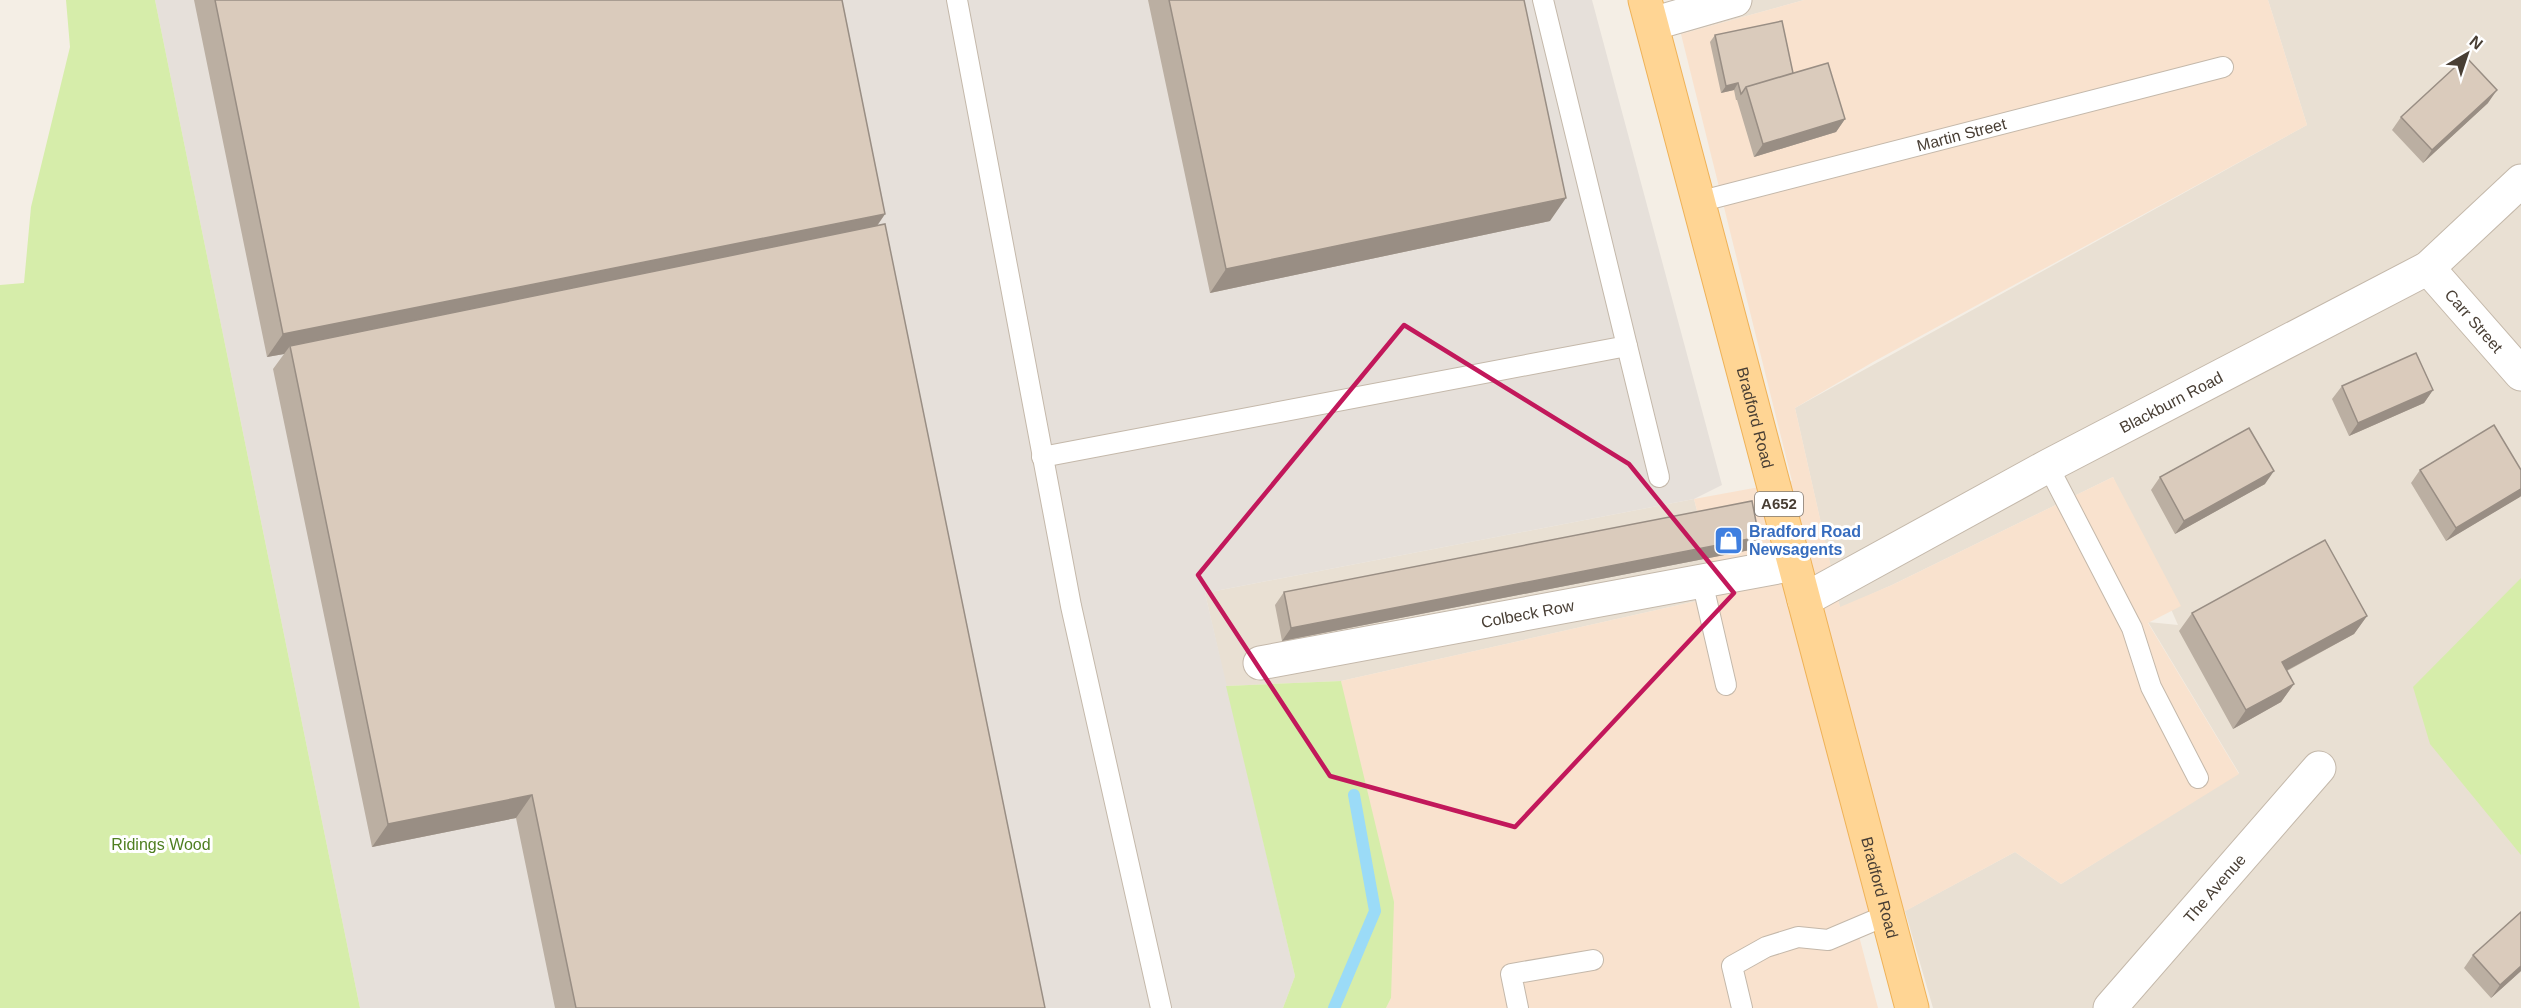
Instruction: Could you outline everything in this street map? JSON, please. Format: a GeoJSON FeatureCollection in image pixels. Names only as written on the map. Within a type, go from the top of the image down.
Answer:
{"type":"FeatureCollection","features":[{"type":"Feature","properties":{"kind":"main road","name":"Bradford Road"},"geometry":{"type":"LineString","coordinates":[[1648,12],[1912,1008]]}},
{"type":"Feature","properties":{"kind":"street"},"geometry":{"type":"LineString","coordinates":[[1648,12],[1735,0]]}},
{"type":"Feature","properties":{"kind":"street","name":"Blackburn Road"},"geometry":{"type":"LineString","coordinates":[[1804,600],[2048,466],[2428,268],[2521,181]]}},
{"type":"Feature","properties":{"kind":"street","name":"Carr Street"},"geometry":{"type":"LineString","coordinates":[[2428,268],[2521,374]]}},
{"type":"Feature","properties":{"kind":"street","name":"Colbeck Row"},"geometry":{"type":"LineString","coordinates":[[1260,663],[1794,564]]}},
{"type":"Feature","properties":{"kind":"street","name":"The Avenue"},"geometry":{"type":"LineString","coordinates":[[2110,1008],[2319,768]]}},
{"type":"Feature","properties":{"kind":"lane"},"geometry":{"type":"LineString","coordinates":[[957,0],[1071,606],[1161,1008]]}},
{"type":"Feature","properties":{"kind":"lane"},"geometry":{"type":"LineString","coordinates":[[1543,0],[1659,477]]}},
{"type":"Feature","properties":{"kind":"lane","name":"Martin Street"},"geometry":{"type":"LineString","coordinates":[[1698,202],[2223,67]]}},
{"type":"Feature","properties":{"kind":"lane"},"geometry":{"type":"LineString","coordinates":[[1042,457],[1627,346]]}},
{"type":"Feature","properties":{"kind":"lane"},"geometry":{"type":"LineString","coordinates":[[2048,466],[2132,628],[2151,687],[2198,778]]}},
{"type":"Feature","properties":{"kind":"lane"},"geometry":{"type":"LineString","coordinates":[[1702,581],[1725,685]]}},
{"type":"Feature","properties":{"kind":"lane"},"geometry":{"type":"LineString","coordinates":[[1742,1008],[1732,966],[1766,946],[1798,937],[1828,940],[1887,915]]}},
{"type":"Feature","properties":{"kind":"lane"},"geometry":{"type":"LineString","coordinates":[[1518,1008],[1511,974],[1593,960]]}},
{"type":"Feature","properties":{"kind":"highlighted area"},"geometry":{"type":"Polygon","coordinates":[[[1404,325],[1629,464],[1734,593],[1515,827],[1330,776],[1198,575],[1404,325]]]}},
{"type":"Feature","properties":{"kind":"shaded area"},"geometry":{"type":"Polygon","coordinates":[[[155,0],[1592,0],[1722,485],[1694,499],[1205,593],[1295,976],[1283,1008],[360,1008],[155,0]]]}},
{"type":"Feature","properties":{"kind":"shaded area"},"geometry":{"type":"Polygon","coordinates":[[[1672,0],[1804,0],[1681,34],[1672,0]]]}},
{"type":"Feature","properties":{"kind":"shaded area"},"geometry":{"type":"Polygon","coordinates":[[[1804,0],[2268,0],[2307,125],[1873,362],[1795,408],[1840,607],[1892,585],[2113,477],[2181,606],[2148,623],[2239,774],[2061,884],[2015,852],[1859,936],[1878,1008],[1386,1008],[1391,998],[1341,681],[1719,596],[1694,499],[1792,481],[1681,34],[1804,0]]]}},
{"type":"Feature","properties":{"kind":"shaded area"},"geometry":{"type":"Polygon","coordinates":[[[2268,0],[2521,0],[2521,1008],[1933,1008],[1905,911],[2015,852],[2061,884],[2239,773],[2148,622],[2178,625],[2113,477],[1840,608],[1795,408],[2307,125],[2268,0]]]}},
{"type":"Feature","properties":{"kind":"shaded area"},"geometry":{"type":"Polygon","coordinates":[[[1694,499],[1719,596],[1341,681],[1226,686],[1205,593],[1694,499]]]}},
{"type":"Feature","properties":{"kind":"green space","name":"Ridings Wood"},"geometry":{"type":"Polygon","coordinates":[[[66,0],[155,0],[360,1008],[0,1008],[0,285],[24,283],[31,207],[70,47],[66,0]]]}},
{"type":"Feature","properties":{"kind":"green space"},"geometry":{"type":"Polygon","coordinates":[[[2521,578],[2521,855],[2430,744],[2413,687],[2521,578]]]}},
{"type":"Feature","properties":{"kind":"green space"},"geometry":{"type":"Polygon","coordinates":[[[1341,681],[1394,902],[1391,998],[1386,1008],[1283,1008],[1295,976],[1226,686],[1341,681]]]}},
{"type":"Feature","properties":{"kind":"building"},"geometry":{"type":"Polygon","coordinates":[[[215,0],[842,0],[885,214],[283,334],[215,0]]]}},
{"type":"Feature","properties":{"kind":"building"},"geometry":{"type":"Polygon","coordinates":[[[1169,0],[1524,0],[1566,198],[1226,269],[1169,0]]]}},
{"type":"Feature","properties":{"kind":"building"},"geometry":{"type":"Polygon","coordinates":[[[1782,21],[1793,73],[1746,87],[1741,94],[1738,83],[1726,86],[1715,35],[1782,21]]]}},
{"type":"Feature","properties":{"kind":"building"},"geometry":{"type":"Polygon","coordinates":[[[2466,57],[2497,90],[2432,150],[2401,117],[2466,57]]]}},
{"type":"Feature","properties":{"kind":"building"},"geometry":{"type":"Polygon","coordinates":[[[1828,63],[1845,119],[1763,144],[1746,87],[1828,63]]]}},
{"type":"Feature","properties":{"kind":"building"},"geometry":{"type":"Polygon","coordinates":[[[885,224],[1045,1008],[576,1008],[532,795],[388,824],[290,346],[885,224]]]}},
{"type":"Feature","properties":{"kind":"building"},"geometry":{"type":"Polygon","coordinates":[[[2416,353],[2433,390],[2358,423],[2342,386],[2416,353]]]}},
{"type":"Feature","properties":{"kind":"building"},"geometry":{"type":"Polygon","coordinates":[[[2494,425],[2521,470],[2521,489],[2456,528],[2420,470],[2494,425]]]}},
{"type":"Feature","properties":{"kind":"building"},"geometry":{"type":"Polygon","coordinates":[[[2249,428],[2274,471],[2184,521],[2160,477],[2249,428]]]}},
{"type":"Feature","properties":{"kind":"building"},"geometry":{"type":"Polygon","coordinates":[[[1752,501],[1759,537],[1291,628],[1284,592],[1752,501]]]}},
{"type":"Feature","properties":{"kind":"building"},"geometry":{"type":"Polygon","coordinates":[[[2325,540],[2367,616],[2282,662],[2294,684],[2246,710],[2192,613],[2325,540]]]}},
{"type":"Feature","properties":{"kind":"building"},"geometry":{"type":"Polygon","coordinates":[[[2521,912],[2521,966],[2500,985],[2473,955],[2521,912]]]}},
{"type":"Feature","properties":{"kind":"waterway"},"geometry":{"type":"LineString","coordinates":[[1334,1008],[1375,911],[1354,795]]}},
{"type":"Feature","properties":{"kind":"place","name":"Bradford Road Newsagents"},"geometry":{"type":"Point","coordinates":[1728,540]}}]}
